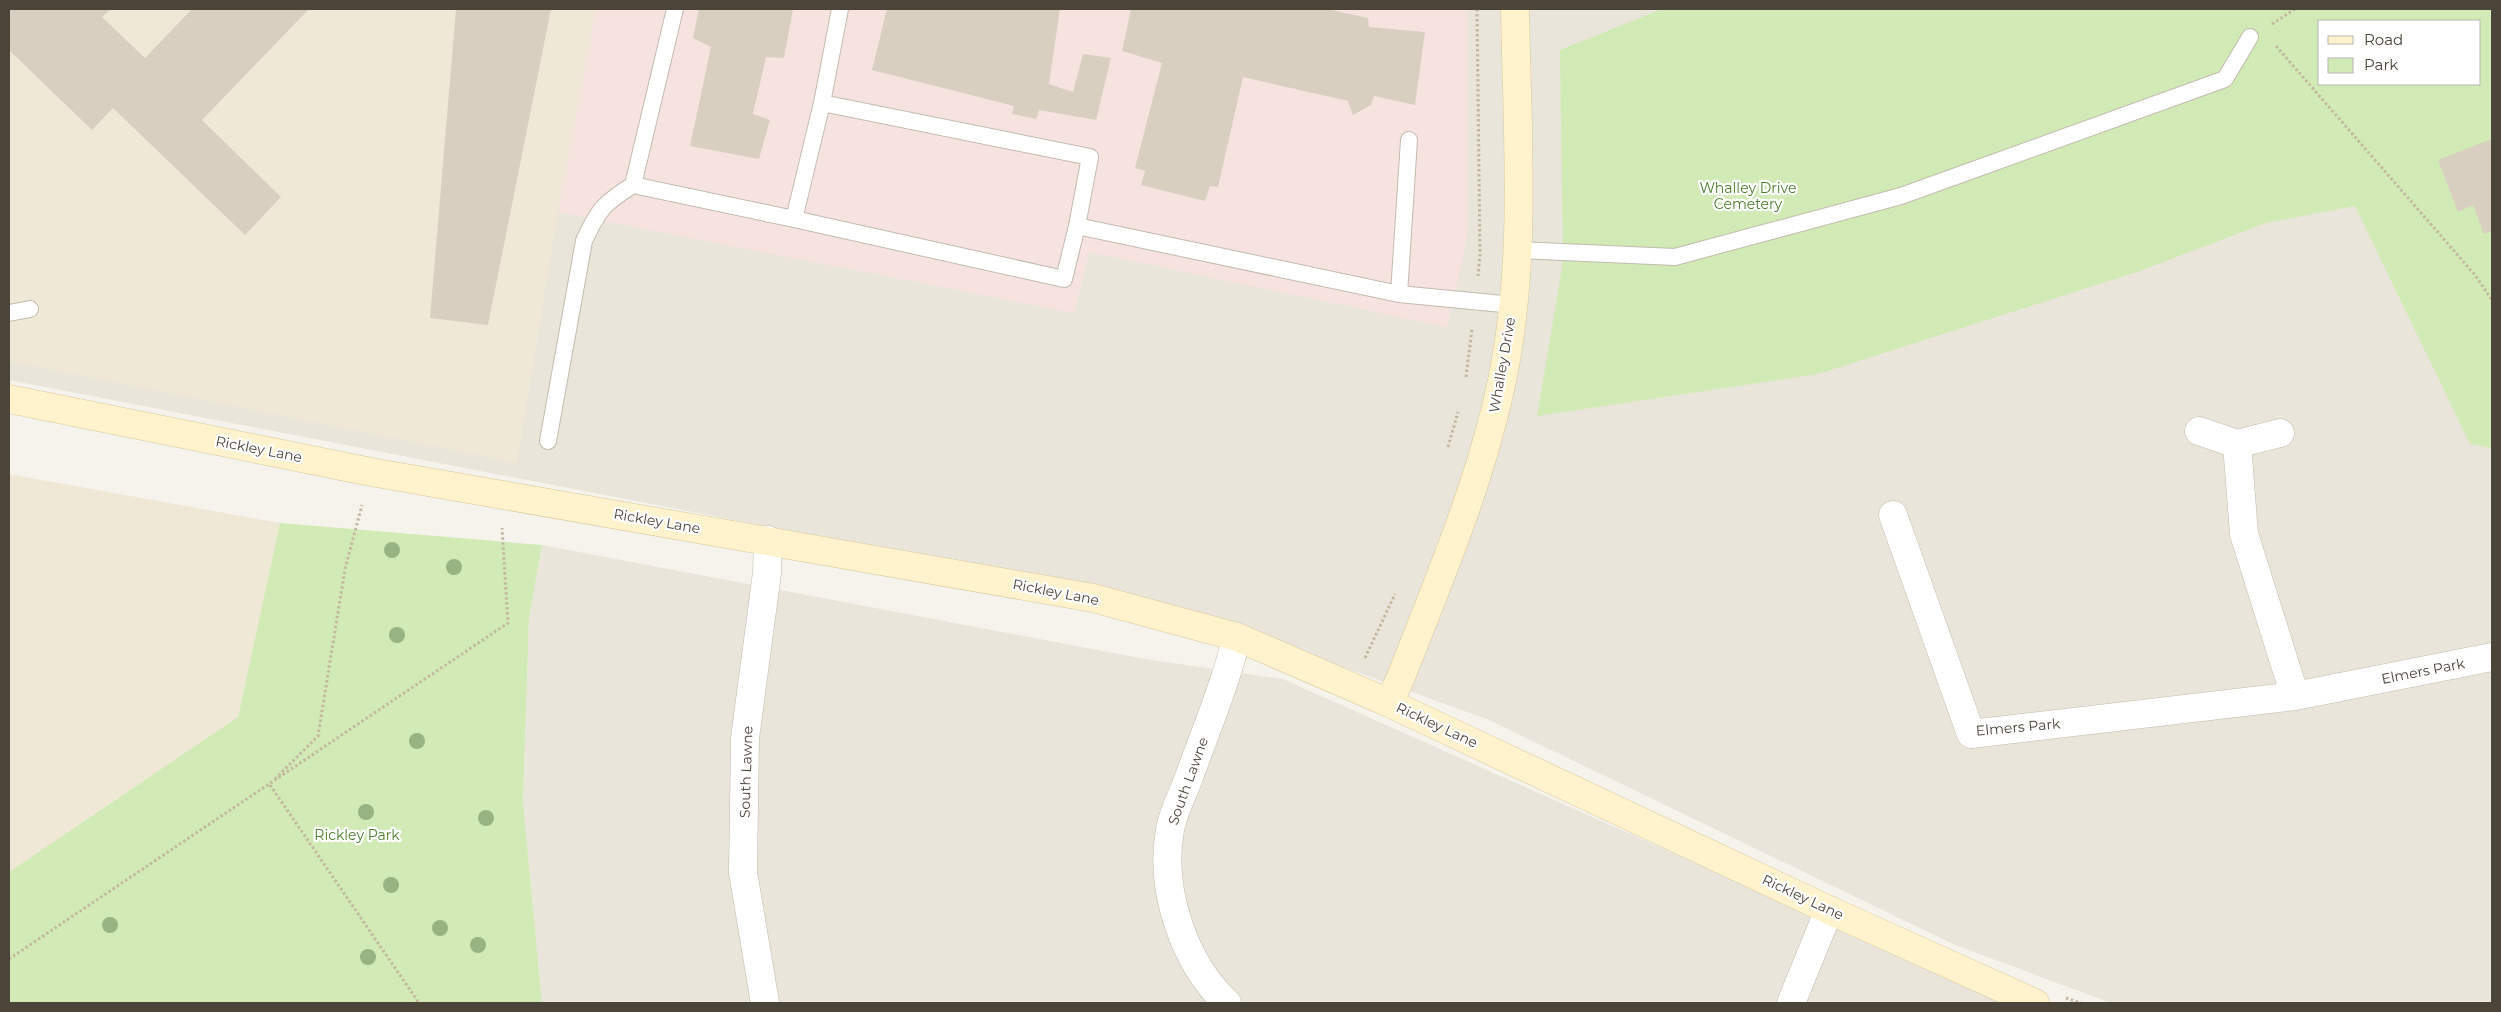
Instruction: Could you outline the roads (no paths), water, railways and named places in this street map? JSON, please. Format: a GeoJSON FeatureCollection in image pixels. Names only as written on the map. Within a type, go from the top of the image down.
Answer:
{"type":"FeatureCollection","features":[{"type":"Feature","properties":{"kind":"street","name":"Whalley Drive"},"geometry":{"type":"LineString","coordinates":[[1389,703],[1475,484],[1500,389],[1513,305],[1519,250],[1515,9]]}},
{"type":"Feature","properties":{"kind":"street","name":"Rickley Lane"},"geometry":{"type":"LineString","coordinates":[[9,399],[371,472],[1093,598],[1237,637],[1389,703],[1829,910],[2035,1003]]}},
{"type":"Feature","properties":{"kind":"street"},"geometry":{"type":"LineString","coordinates":[[2199,431],[2237,444],[2280,433]]}},
{"type":"Feature","properties":{"kind":"street"},"geometry":{"type":"LineString","coordinates":[[2237,444],[2244,534],[2296,696]]}},
{"type":"Feature","properties":{"kind":"street","name":"Elmers Park"},"geometry":{"type":"LineString","coordinates":[[1892,515],[1971,734],[2296,696],[2492,657]]}},
{"type":"Feature","properties":{"kind":"street","name":"South Lawne"},"geometry":{"type":"LineString","coordinates":[[765,1003],[743,872],[745,738],[766,573],[768,540]]}},
{"type":"Feature","properties":{"kind":"street","name":"South Lawne"},"geometry":{"type":"LineString","coordinates":[[1228,1003],[1216,992],[1186,948],[1168,884],[1170,830],[1229,669],[1237,637]]}},
{"type":"Feature","properties":{"kind":"street"},"geometry":{"type":"LineString","coordinates":[[1791,1003],[1829,910]]}},
{"type":"Feature","properties":{"kind":"lane"},"geometry":{"type":"LineString","coordinates":[[633,185],[675,9]]}},
{"type":"Feature","properties":{"kind":"lane"},"geometry":{"type":"LineString","coordinates":[[794,219],[822,103],[840,9]]}},
{"type":"Feature","properties":{"kind":"lane"},"geometry":{"type":"LineString","coordinates":[[1519,250],[1675,257],[1901,196],[2224,79],[2250,37]]}},
{"type":"Feature","properties":{"kind":"lane"},"geometry":{"type":"LineString","coordinates":[[548,441],[584,241],[596,216],[610,199],[633,185],[1064,279],[1077,226],[1090,157],[822,103]]}},
{"type":"Feature","properties":{"kind":"lane"},"geometry":{"type":"LineString","coordinates":[[1399,294],[1409,140]]}},
{"type":"Feature","properties":{"kind":"lane"},"geometry":{"type":"LineString","coordinates":[[1077,226],[1399,294],[1513,305]]}},
{"type":"Feature","properties":{"kind":"lane"},"geometry":{"type":"LineString","coordinates":[[9,313],[30,309]]}},
{"type":"Feature","properties":{"kind":"park label","name":"Whalley Drive Cemetery"},"geometry":{"type":"Point","coordinates":[1748,196]}},
{"type":"Feature","properties":{"kind":"park label","name":"Rickley Park"},"geometry":{"type":"Point","coordinates":[357,835]}}]}
